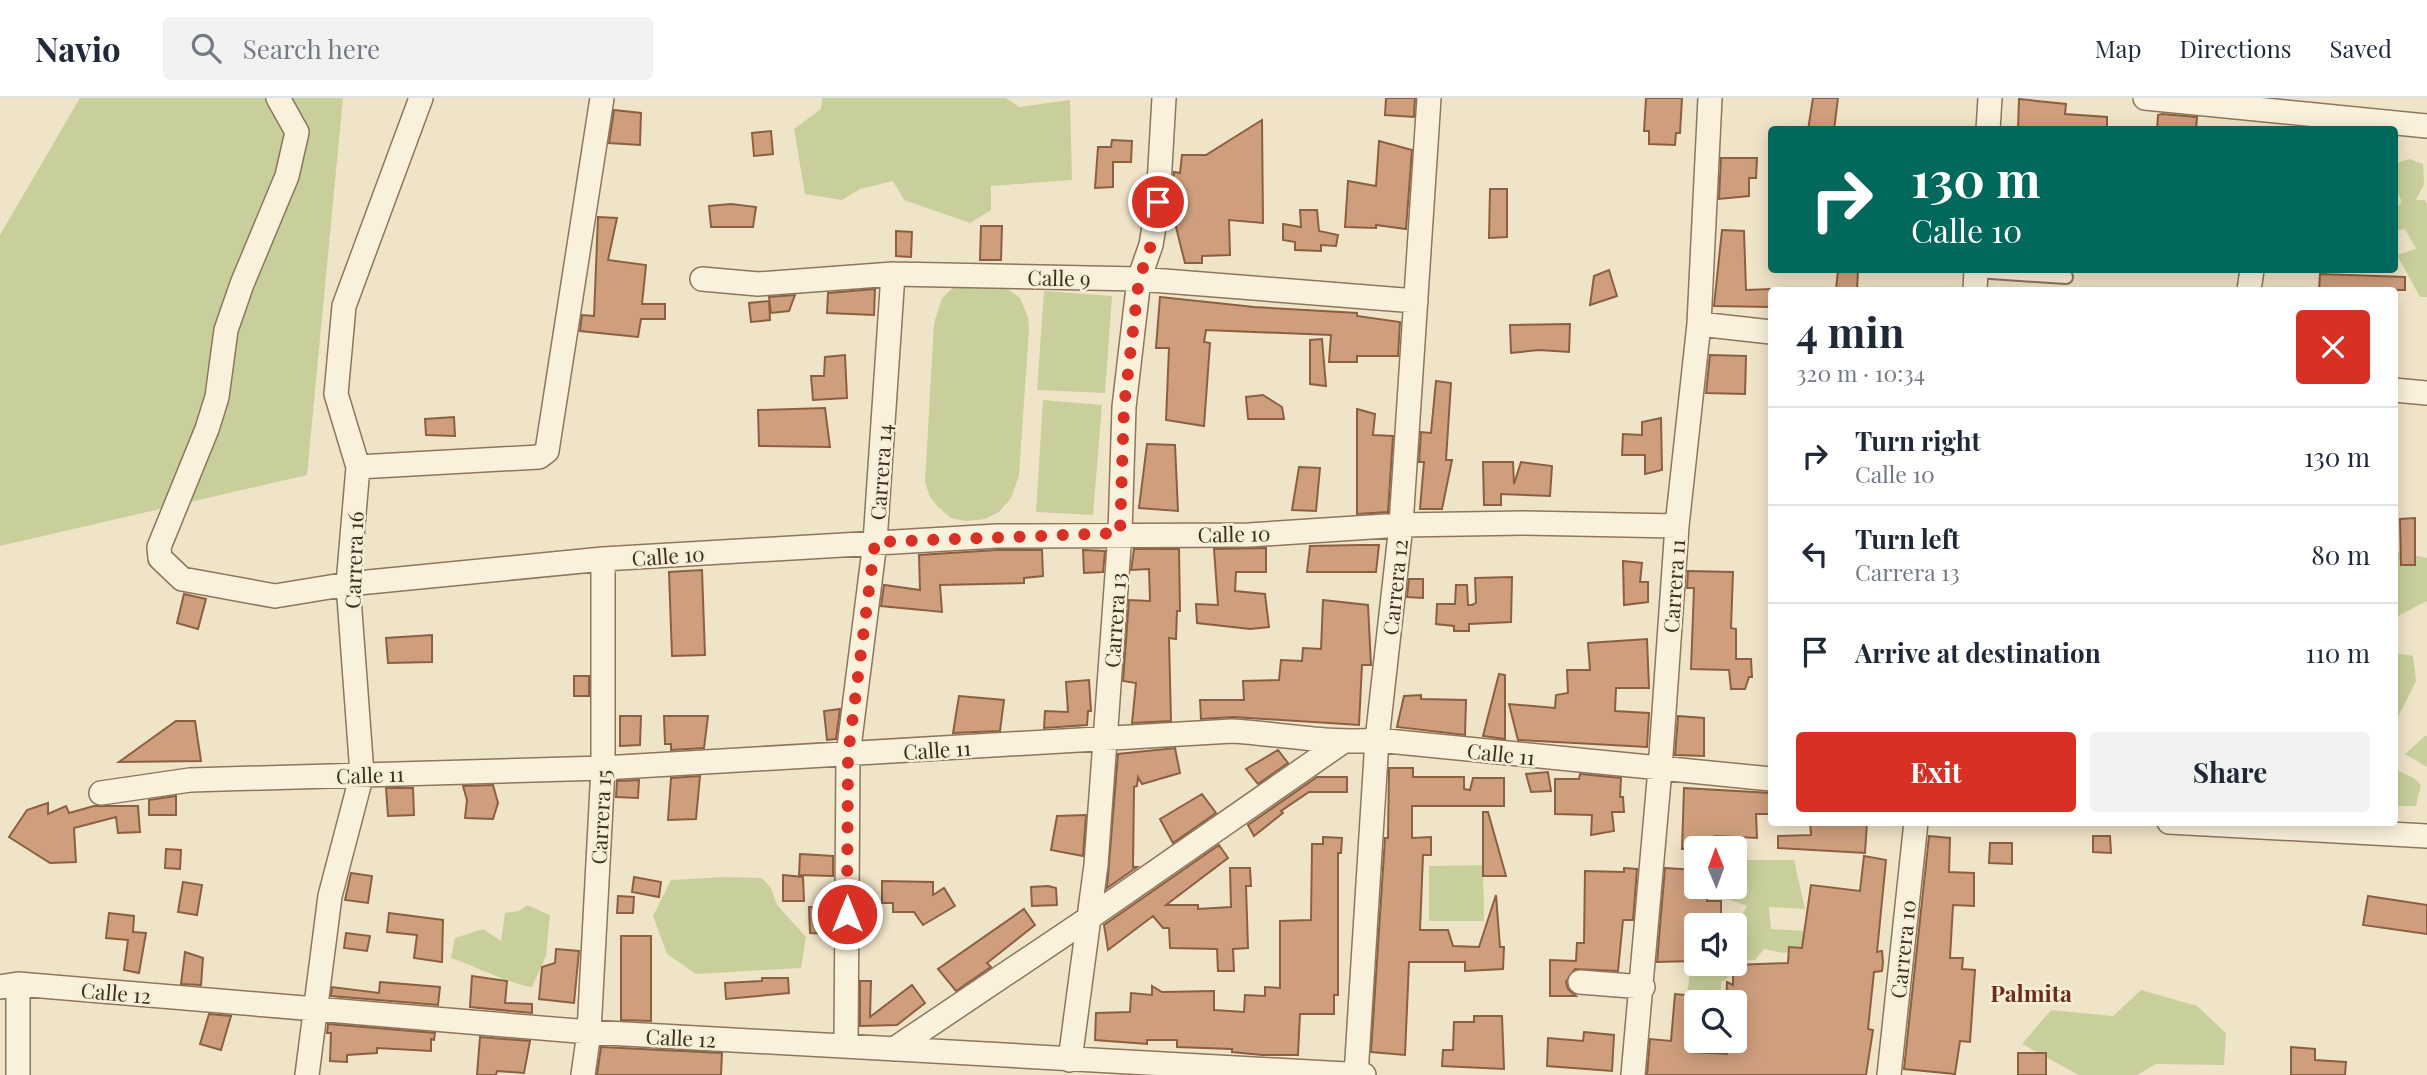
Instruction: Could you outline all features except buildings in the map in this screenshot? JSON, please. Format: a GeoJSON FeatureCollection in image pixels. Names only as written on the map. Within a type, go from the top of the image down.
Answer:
{"type":"FeatureCollection","features":[{"type":"Feature","properties":{"kind":"street","name":"Calle 10"},"geometry":{"type":"LineString","coordinates":[[278,98],[297,132],[290,165],[226,330],[217,397],[193,466],[159,547],[160,558],[182,579],[275,596],[348,584],[603,559],[875,542],[1120,533],[1249,535],[1401,525],[1677,526]]}},
{"type":"Feature","properties":{"kind":"street","name":"Carrera 16"},"geometry":{"type":"LineString","coordinates":[[307,1075],[330,896],[362,774],[348,584],[358,467],[336,394],[344,306],[421,98]]}},
{"type":"Feature","properties":{"kind":"street"},"geometry":{"type":"LineString","coordinates":[[358,467],[539,457],[547,451],[602,98]]}},
{"type":"Feature","properties":{"kind":"street","name":"Carrera 13"},"geometry":{"type":"LineString","coordinates":[[1070,1060],[1090,918],[1105,737],[1120,533],[1124,407],[1139,279],[1151,245],[1158,202],[1164,98]]}},
{"type":"Feature","properties":{"kind":"street","name":"Carrera 12"},"geometry":{"type":"LineString","coordinates":[[1356,1075],[1377,740],[1401,525],[1429,98]]}},
{"type":"Feature","properties":{"kind":"street","name":"Carrera 11"},"geometry":{"type":"LineString","coordinates":[[1633,1075],[1643,987],[1677,526],[1699,324],[1710,98]]}},
{"type":"Feature","properties":{"kind":"street"},"geometry":{"type":"LineString","coordinates":[[1988,126],[1990,98]]}},
{"type":"Feature","properties":{"kind":"street"},"geometry":{"type":"LineString","coordinates":[[2145,98],[2273,113],[2427,126]]}},
{"type":"Feature","properties":{"kind":"street","name":"Calle 9"},"geometry":{"type":"LineString","coordinates":[[702,279],[758,284],[893,274],[1139,279],[1416,301]]}},
{"type":"Feature","properties":{"kind":"street","name":"Carrera 14"},"geometry":{"type":"LineString","coordinates":[[846,1046],[848,755],[875,542],[893,274]]}},
{"type":"Feature","properties":{"kind":"street"},"geometry":{"type":"LineString","coordinates":[[1699,324],[1768,332]]}},
{"type":"Feature","properties":{"kind":"street"},"geometry":{"type":"LineString","coordinates":[[2398,390],[2427,393]]}},
{"type":"Feature","properties":{"kind":"street","name":"Carrera 15"},"geometry":{"type":"LineString","coordinates":[[583,1075],[589,1032],[603,768],[603,559]]}},
{"type":"Feature","properties":{"kind":"street","name":"Calle 11"},"geometry":{"type":"LineString","coordinates":[[101,793],[190,780],[603,768],[1232,731],[1290,734],[1341,743],[1377,740],[1768,779]]}},
{"type":"Feature","properties":{"kind":"street"},"geometry":{"type":"LineString","coordinates":[[894,1049],[1090,918],[1341,743]]}},
{"type":"Feature","properties":{"kind":"street","name":"Carrera 10"},"geometry":{"type":"LineString","coordinates":[[1889,1075],[1916,826]]}},
{"type":"Feature","properties":{"kind":"street"},"geometry":{"type":"LineString","coordinates":[[2243,826],[2427,836]]}},
{"type":"Feature","properties":{"kind":"street"},"geometry":{"type":"LineString","coordinates":[[1580,982],[1643,987]]}},
{"type":"Feature","properties":{"kind":"street"},"geometry":{"type":"LineString","coordinates":[[9,985],[18,1075]]}},
{"type":"Feature","properties":{"kind":"street","name":"Calle 12"},"geometry":{"type":"LineString","coordinates":[[9,985],[589,1032],[894,1049],[1004,1066],[1070,1060],[1364,1075]]}},
{"type":"Feature","properties":{"kind":"lane"},"geometry":{"type":"LineString","coordinates":[[1976,277],[2066,277]]}},
{"type":"Feature","properties":{"kind":"green space"},"geometry":{"type":"Polygon","coordinates":[[[80,98],[343,98],[307,475],[0,546],[0,235],[80,98]]]}},
{"type":"Feature","properties":{"kind":"green space"},"geometry":{"type":"Polygon","coordinates":[[[822,98],[1006,98],[1019,107],[1070,100],[1072,180],[991,186],[991,210],[970,223],[904,200],[893,181],[860,189],[842,200],[805,194],[794,129],[821,109],[822,98]]]}},
{"type":"Feature","properties":{"kind":"green space"},"geometry":{"type":"Polygon","coordinates":[[[2409,159],[2423,164],[2424,184],[2416,200],[2425,200],[2427,204],[2427,297],[2420,297],[2398,257],[2416,249],[2405,229],[2398,230],[2398,206],[2402,202],[2398,193],[2398,163],[2409,159]]]}},
{"type":"Feature","properties":{"kind":"green space"},"geometry":{"type":"Polygon","coordinates":[[[955,286],[1005,287],[1020,298],[1028,317],[1029,329],[1019,475],[1011,498],[999,512],[985,519],[966,521],[951,518],[938,507],[930,497],[925,482],[934,323],[942,298],[955,286]]]}},
{"type":"Feature","properties":{"kind":"green space"},"geometry":{"type":"Polygon","coordinates":[[[1044,291],[1112,296],[1105,393],[1037,390],[1044,291]]]}},
{"type":"Feature","properties":{"kind":"green space"},"geometry":{"type":"Polygon","coordinates":[[[1043,400],[1102,405],[1093,515],[1036,512],[1043,400]]]}},
{"type":"Feature","properties":{"kind":"green space"},"geometry":{"type":"Polygon","coordinates":[[[2398,552],[2427,558],[2427,601],[2398,616],[2398,552]]]}},
{"type":"Feature","properties":{"kind":"green space"},"geometry":{"type":"Polygon","coordinates":[[[2398,654],[2413,656],[2416,681],[2398,717],[2398,654]]]}},
{"type":"Feature","properties":{"kind":"green space"},"geometry":{"type":"Polygon","coordinates":[[[2427,736],[2427,767],[2405,754],[2427,736]]]}},
{"type":"Feature","properties":{"kind":"green space"},"geometry":{"type":"Polygon","coordinates":[[[2398,771],[2414,778],[2421,785],[2416,806],[2398,806],[2398,771]]]}},
{"type":"Feature","properties":{"kind":"green space"},"geometry":{"type":"Polygon","coordinates":[[[1747,860],[1794,860],[1805,909],[1769,907],[1771,929],[1806,931],[1820,947],[1783,953],[1764,949],[1755,960],[1747,961],[1747,913],[1743,913],[1747,906],[1730,900],[1747,899],[1747,860]]]}},
{"type":"Feature","properties":{"kind":"green space"},"geometry":{"type":"Polygon","coordinates":[[[1483,865],[1484,921],[1429,921],[1429,866],[1483,865]]]}},
{"type":"Feature","properties":{"kind":"green space"},"geometry":{"type":"Polygon","coordinates":[[[762,878],[771,888],[777,905],[806,937],[801,968],[696,974],[667,954],[653,916],[671,880],[762,878]]]}},
{"type":"Feature","properties":{"kind":"green space"},"geometry":{"type":"Polygon","coordinates":[[[527,905],[550,915],[546,956],[532,987],[451,958],[455,938],[483,929],[501,941],[505,913],[519,911],[527,905]]]}},
{"type":"Feature","properties":{"kind":"green space"},"geometry":{"type":"Polygon","coordinates":[[[1689,976],[1729,976],[1721,982],[1721,990],[1688,990],[1689,976]]]}},
{"type":"Feature","properties":{"kind":"green space"},"geometry":{"type":"Polygon","coordinates":[[[2141,990],[2197,1006],[2226,1033],[2224,1065],[2156,1064],[2137,1075],[2079,1075],[2022,1044],[2051,1010],[2113,1016],[2141,990]]]}},
{"type":"Feature","properties":{"kind":"district","name":"Palmita"},"geometry":{"type":"Point","coordinates":[2031,992]}},
{"type":"Feature","properties":{"kind":"route"},"geometry":{"type":"LineString","coordinates":[[847,914],[848,755],[875,542],[1120,533],[1124,407],[1139,279],[1151,245],[1158,202]]}}]}
